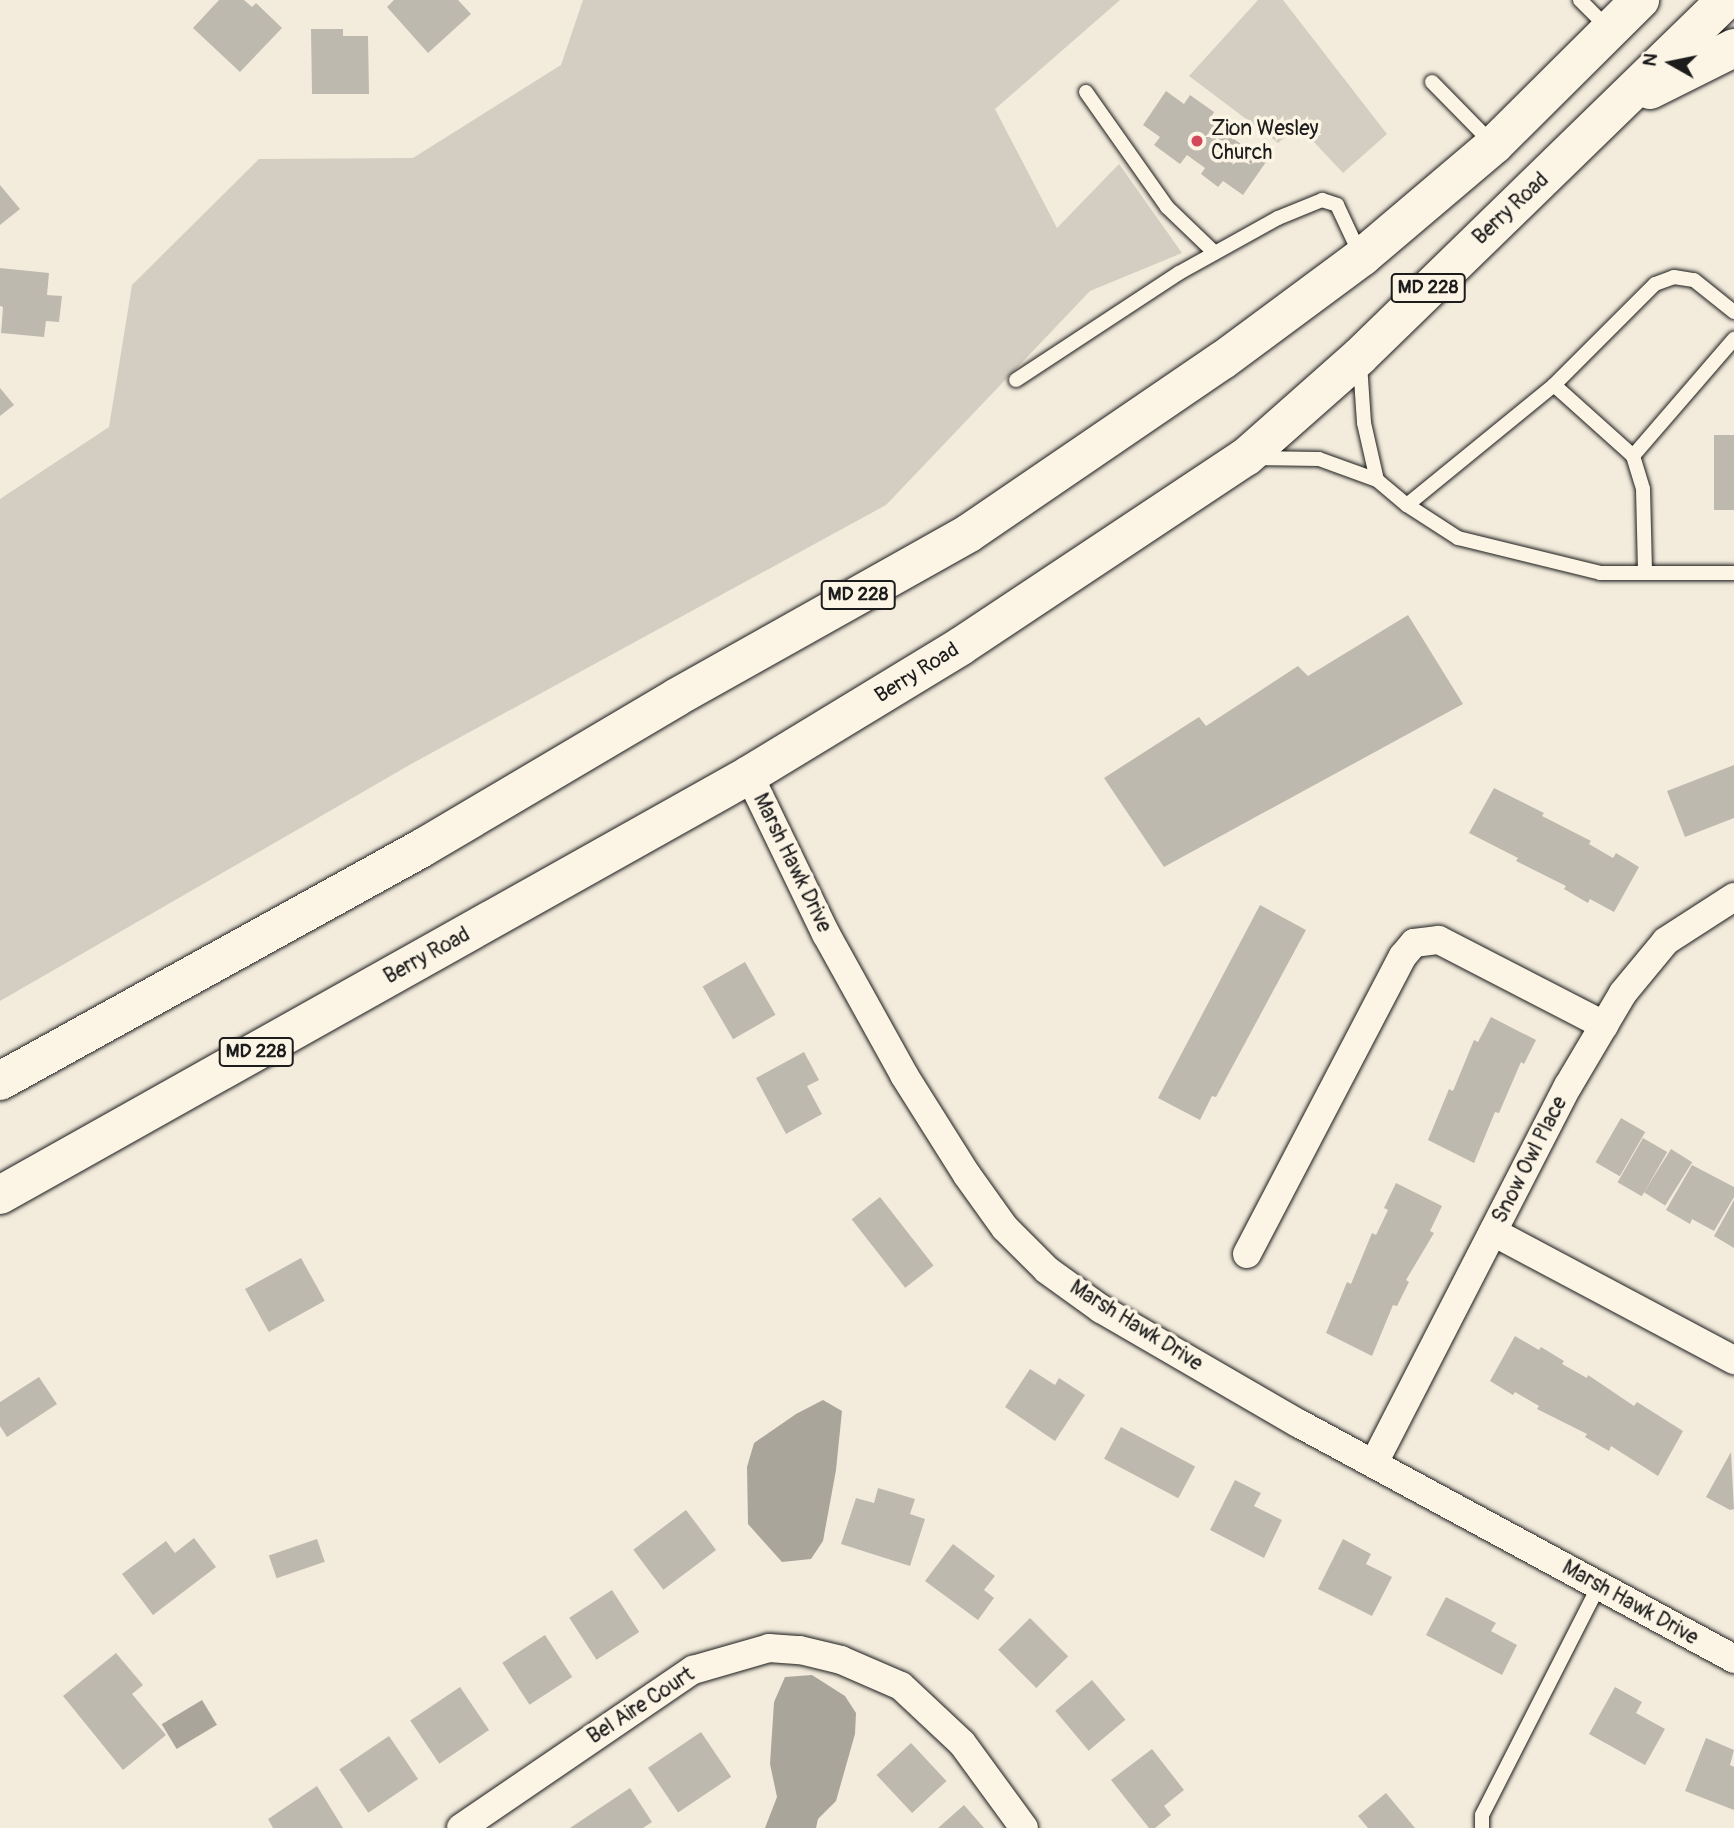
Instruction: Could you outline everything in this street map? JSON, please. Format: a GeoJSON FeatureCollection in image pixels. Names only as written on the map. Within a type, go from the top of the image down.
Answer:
{"type":"FeatureCollection","features":[{"type":"Feature","properties":{"kind":"highway","name":"MD 228"},"geometry":{"type":"LineString","coordinates":[[0,1081],[422,848],[677,697],[969,533],[1223,360],[1362,257],[1494,145],[1640,0]]}},
{"type":"Feature","properties":{"kind":"highway","name":"Berry Road"},"geometry":{"type":"LineString","coordinates":[[0,1195],[750,775],[961,646],[1246,457],[1360,356],[1726,0]]}},
{"type":"Feature","properties":{"kind":"highway"},"geometry":{"type":"LineString","coordinates":[[1545,97],[1598,6]]}},
{"type":"Feature","properties":{"kind":"highway"},"geometry":{"type":"LineString","coordinates":[[1617,107],[1734,48]]}},
{"type":"Feature","properties":{"kind":"street","name":"Marsh Hawk Drive"},"geometry":{"type":"LineString","coordinates":[[750,775],[826,934],[904,1075],[967,1175],[1005,1228],[1047,1270],[1101,1309],[1298,1423],[1734,1659]]}},
{"type":"Feature","properties":{"kind":"street","name":"Snow Owl Place"},"geometry":{"type":"LineString","coordinates":[[1374,1463],[1568,1086],[1623,993],[1666,941],[1734,897]]}},
{"type":"Feature","properties":{"kind":"street"},"geometry":{"type":"LineString","coordinates":[[1247,1254],[1403,956],[1414,943],[1439,940],[1604,1025]]}},
{"type":"Feature","properties":{"kind":"street"},"geometry":{"type":"LineString","coordinates":[[1493,1232],[1734,1360]]}},
{"type":"Feature","properties":{"kind":"street","name":"Bel Aire Court"},"geometry":{"type":"LineString","coordinates":[[461,1828],[693,1670],[769,1648],[800,1650],[841,1660],[901,1686],[962,1743],[1024,1828]]}},
{"type":"Feature","properties":{"kind":"lane"},"geometry":{"type":"LineString","coordinates":[[1432,82],[1494,145]]}},
{"type":"Feature","properties":{"kind":"lane"},"geometry":{"type":"LineString","coordinates":[[1086,92],[1167,206],[1215,253]]}},
{"type":"Feature","properties":{"kind":"lane"},"geometry":{"type":"LineString","coordinates":[[1016,380],[1179,273],[1278,218],[1322,200],[1336,205],[1362,257]]}},
{"type":"Feature","properties":{"kind":"lane"},"geometry":{"type":"LineString","coordinates":[[1407,505],[1555,384],[1655,284],[1674,277],[1694,280],[1734,312]]}},
{"type":"Feature","properties":{"kind":"lane"},"geometry":{"type":"LineString","coordinates":[[1633,456],[1734,339]]}},
{"type":"Feature","properties":{"kind":"lane"},"geometry":{"type":"LineString","coordinates":[[1360,356],[1364,423],[1377,480]]}},
{"type":"Feature","properties":{"kind":"lane"},"geometry":{"type":"LineString","coordinates":[[1555,384],[1633,456],[1643,489],[1645,573]]}},
{"type":"Feature","properties":{"kind":"lane"},"geometry":{"type":"LineString","coordinates":[[1246,457],[1319,459],[1377,480],[1407,505],[1458,538],[1600,573],[1734,573]]}},
{"type":"Feature","properties":{"kind":"lane"},"geometry":{"type":"LineString","coordinates":[[1482,1828],[1482,1815],[1599,1585]]}},
{"type":"Feature","properties":{"kind":"shaded area"},"geometry":{"type":"Polygon","coordinates":[[[583,0],[1120,0],[995,109],[1057,228],[1119,164],[1182,253],[1090,291],[886,505],[413,763],[0,1001],[0,499],[109,427],[132,285],[259,159],[413,158],[561,65],[583,0]]]}},
{"type":"Feature","properties":{"kind":"shaded area"},"geometry":{"type":"Polygon","coordinates":[[[1258,0],[1283,0],[1387,134],[1343,173],[1299,126],[1278,143],[1189,76],[1258,0]]]}},
{"type":"Feature","properties":{"kind":"shaded area"},"geometry":{"type":"Polygon","coordinates":[[[823,1400],[842,1411],[836,1470],[823,1541],[811,1559],[782,1562],[748,1524],[747,1467],[754,1443],[796,1414],[823,1400]]]}},
{"type":"Feature","properties":{"kind":"shaded area"},"geometry":{"type":"Polygon","coordinates":[[[812,1675],[845,1696],[856,1713],[855,1734],[836,1801],[818,1819],[816,1828],[765,1828],[777,1797],[770,1764],[774,1702],[785,1677],[812,1675]]]}},
{"type":"Feature","properties":{"kind":"shaded area"},"geometry":{"type":"Polygon","coordinates":[[[202,1700],[217,1725],[177,1749],[162,1724],[202,1700]]]}},
{"type":"Feature","properties":{"kind":"building"},"geometry":{"type":"Polygon","coordinates":[[[219,0],[244,0],[252,7],[256,3],[282,28],[240,72],[193,28],[219,0]]]}},
{"type":"Feature","properties":{"kind":"building"},"geometry":{"type":"Polygon","coordinates":[[[394,0],[458,0],[471,14],[428,53],[387,7],[394,0]]]}},
{"type":"Feature","properties":{"kind":"building"},"geometry":{"type":"Polygon","coordinates":[[[311,29],[343,29],[343,36],[368,36],[369,94],[312,94],[311,29]]]}},
{"type":"Feature","properties":{"kind":"building","name":"Zion Wesley Church"},"geometry":{"type":"Polygon","coordinates":[[[1166,91],[1184,104],[1190,95],[1214,112],[1209,121],[1266,162],[1243,195],[1223,181],[1218,187],[1201,174],[1205,168],[1187,155],[1180,164],[1154,145],[1160,137],[1143,125],[1166,91]]]}},
{"type":"Feature","properties":{"kind":"building"},"geometry":{"type":"Polygon","coordinates":[[[0,185],[20,209],[0,225],[0,185]]]}},
{"type":"Feature","properties":{"kind":"building"},"geometry":{"type":"Polygon","coordinates":[[[0,268],[49,273],[47,295],[62,296],[59,322],[46,321],[44,337],[1,333],[3,307],[0,306],[0,268]]]}},
{"type":"Feature","properties":{"kind":"building"},"geometry":{"type":"Polygon","coordinates":[[[0,388],[14,405],[0,416],[0,388]]]}},
{"type":"Feature","properties":{"kind":"building"},"geometry":{"type":"Polygon","coordinates":[[[1714,435],[1734,435],[1734,510],[1714,510],[1714,435]]]}},
{"type":"Feature","properties":{"kind":"building"},"geometry":{"type":"Polygon","coordinates":[[[1408,615],[1463,704],[1164,867],[1104,778],[1199,717],[1206,726],[1298,666],[1308,676],[1408,615]]]}},
{"type":"Feature","properties":{"kind":"building"},"geometry":{"type":"Polygon","coordinates":[[[1734,765],[1734,818],[1685,837],[1667,791],[1734,765]]]}},
{"type":"Feature","properties":{"kind":"building"},"geometry":{"type":"Polygon","coordinates":[[[1494,788],[1544,813],[1542,816],[1591,841],[1589,844],[1613,858],[1616,853],[1639,867],[1614,912],[1590,899],[1588,903],[1564,889],[1566,886],[1469,833],[1494,788]]]}},
{"type":"Feature","properties":{"kind":"building"},"geometry":{"type":"Polygon","coordinates":[[[1260,905],[1306,930],[1216,1097],[1212,1096],[1200,1120],[1158,1098],[1260,905]]]}},
{"type":"Feature","properties":{"kind":"building"},"geometry":{"type":"Polygon","coordinates":[[[745,962],[776,1015],[733,1039],[703,986],[745,962]]]}},
{"type":"Feature","properties":{"kind":"building"},"geometry":{"type":"Polygon","coordinates":[[[1491,1017],[1536,1040],[1524,1064],[1521,1062],[1499,1113],[1495,1112],[1474,1163],[1428,1140],[1449,1089],[1453,1091],[1474,1040],[1478,1042],[1491,1017]]]}},
{"type":"Feature","properties":{"kind":"building"},"geometry":{"type":"Polygon","coordinates":[[[804,1052],[819,1080],[807,1086],[822,1114],[786,1134],[756,1078],[804,1052]]]}},
{"type":"Feature","properties":{"kind":"building"},"geometry":{"type":"Polygon","coordinates":[[[1621,1118],[1645,1132],[1620,1176],[1596,1162],[1621,1118]]]}},
{"type":"Feature","properties":{"kind":"building"},"geometry":{"type":"Polygon","coordinates":[[[1643,1138],[1667,1152],[1642,1196],[1618,1182],[1643,1138]]]}},
{"type":"Feature","properties":{"kind":"building"},"geometry":{"type":"Polygon","coordinates":[[[1671,1149],[1692,1162],[1665,1205],[1644,1192],[1671,1149]]]}},
{"type":"Feature","properties":{"kind":"building"},"geometry":{"type":"Polygon","coordinates":[[[1692,1165],[1734,1187],[1734,1197],[1714,1231],[1692,1219],[1690,1224],[1666,1210],[1692,1165]]]}},
{"type":"Feature","properties":{"kind":"building"},"geometry":{"type":"Polygon","coordinates":[[[1396,1183],[1442,1206],[1430,1231],[1434,1233],[1406,1280],[1409,1282],[1397,1306],[1393,1305],[1372,1356],[1326,1333],[1347,1282],[1351,1284],[1372,1233],[1376,1235],[1388,1210],[1384,1208],[1396,1183]]]}},
{"type":"Feature","properties":{"kind":"building"},"geometry":{"type":"Polygon","coordinates":[[[880,1197],[934,1266],[905,1288],[852,1219],[880,1197]]]}},
{"type":"Feature","properties":{"kind":"building"},"geometry":{"type":"Polygon","coordinates":[[[1734,1200],[1734,1248],[1714,1236],[1734,1200]]]}},
{"type":"Feature","properties":{"kind":"building"},"geometry":{"type":"Polygon","coordinates":[[[301,1258],[325,1301],[269,1332],[245,1289],[301,1258]]]}},
{"type":"Feature","properties":{"kind":"building"},"geometry":{"type":"Polygon","coordinates":[[[1515,1336],[1539,1350],[1541,1347],[1564,1361],[1562,1364],[1587,1378],[1588,1375],[1634,1406],[1637,1402],[1683,1431],[1658,1476],[1611,1446],[1609,1451],[1585,1437],[1587,1434],[1537,1409],[1539,1406],[1515,1392],[1513,1395],[1490,1381],[1515,1336]]]}},
{"type":"Feature","properties":{"kind":"building"},"geometry":{"type":"Polygon","coordinates":[[[1030,1369],[1055,1385],[1059,1378],[1085,1395],[1055,1441],[1005,1407],[1030,1369]]]}},
{"type":"Feature","properties":{"kind":"building"},"geometry":{"type":"Polygon","coordinates":[[[39,1377],[57,1404],[7,1437],[0,1426],[0,1402],[39,1377]]]}},
{"type":"Feature","properties":{"kind":"building"},"geometry":{"type":"Polygon","coordinates":[[[1121,1427],[1195,1466],[1178,1498],[1104,1459],[1121,1427]]]}},
{"type":"Feature","properties":{"kind":"building"},"geometry":{"type":"Polygon","coordinates":[[[1731,1452],[1734,1509],[1730,1510],[1706,1497],[1731,1452]]]}},
{"type":"Feature","properties":{"kind":"building"},"geometry":{"type":"Polygon","coordinates":[[[1235,1480],[1261,1493],[1254,1506],[1282,1520],[1264,1558],[1210,1530],[1235,1480]]]}},
{"type":"Feature","properties":{"kind":"building"},"geometry":{"type":"Polygon","coordinates":[[[878,1488],[915,1499],[910,1514],[925,1519],[910,1566],[841,1544],[856,1498],[874,1503],[878,1488]]]}},
{"type":"Feature","properties":{"kind":"building"},"geometry":{"type":"Polygon","coordinates":[[[686,1510],[716,1550],[663,1590],[633,1550],[686,1510]]]}},
{"type":"Feature","properties":{"kind":"building"},"geometry":{"type":"Polygon","coordinates":[[[194,1538],[216,1567],[153,1615],[122,1574],[166,1541],[175,1553],[194,1538]]]}},
{"type":"Feature","properties":{"kind":"building"},"geometry":{"type":"Polygon","coordinates":[[[317,1539],[325,1562],[277,1578],[269,1556],[317,1539]]]}},
{"type":"Feature","properties":{"kind":"building"},"geometry":{"type":"Polygon","coordinates":[[[1343,1539],[1371,1554],[1366,1564],[1392,1577],[1372,1616],[1318,1589],[1343,1539]]]}},
{"type":"Feature","properties":{"kind":"building"},"geometry":{"type":"Polygon","coordinates":[[[953,1544],[995,1576],[984,1590],[994,1598],[978,1620],[925,1581],[953,1544]]]}},
{"type":"Feature","properties":{"kind":"building"},"geometry":{"type":"Polygon","coordinates":[[[612,1590],[639,1632],[596,1660],[569,1618],[612,1590]]]}},
{"type":"Feature","properties":{"kind":"building"},"geometry":{"type":"Polygon","coordinates":[[[1446,1597],[1496,1623],[1491,1631],[1517,1645],[1502,1675],[1426,1635],[1446,1597]]]}},
{"type":"Feature","properties":{"kind":"building"},"geometry":{"type":"Polygon","coordinates":[[[1030,1618],[1068,1656],[1036,1688],[998,1650],[1030,1618]]]}},
{"type":"Feature","properties":{"kind":"building"},"geometry":{"type":"Polygon","coordinates":[[[545,1635],[572,1677],[529,1705],[502,1663],[545,1635]]]}},
{"type":"Feature","properties":{"kind":"building"},"geometry":{"type":"Polygon","coordinates":[[[116,1653],[143,1685],[132,1694],[166,1735],[123,1770],[63,1696],[116,1653]]]}},
{"type":"Feature","properties":{"kind":"building"},"geometry":{"type":"Polygon","coordinates":[[[1092,1680],[1125,1720],[1089,1751],[1055,1711],[1092,1680]]]}},
{"type":"Feature","properties":{"kind":"building"},"geometry":{"type":"Polygon","coordinates":[[[460,1687],[489,1730],[439,1764],[410,1721],[460,1687]]]}},
{"type":"Feature","properties":{"kind":"building"},"geometry":{"type":"Polygon","coordinates":[[[1615,1687],[1642,1702],[1636,1713],[1665,1729],[1645,1765],[1589,1734],[1615,1687]]]}},
{"type":"Feature","properties":{"kind":"building"},"geometry":{"type":"Polygon","coordinates":[[[701,1732],[731,1777],[678,1813],[648,1768],[701,1732]]]}},
{"type":"Feature","properties":{"kind":"building"},"geometry":{"type":"Polygon","coordinates":[[[389,1736],[418,1779],[368,1813],[339,1770],[389,1736]]]}},
{"type":"Feature","properties":{"kind":"building"},"geometry":{"type":"Polygon","coordinates":[[[1706,1738],[1734,1750],[1730,1765],[1734,1767],[1734,1810],[1685,1791],[1706,1738]]]}},
{"type":"Feature","properties":{"kind":"building"},"geometry":{"type":"Polygon","coordinates":[[[911,1743],[946,1781],[912,1813],[877,1775],[911,1743]]]}},
{"type":"Feature","properties":{"kind":"building"},"geometry":{"type":"Polygon","coordinates":[[[1152,1749],[1184,1790],[1164,1806],[1171,1815],[1155,1828],[1149,1828],[1111,1780],[1152,1749]]]}},
{"type":"Feature","properties":{"kind":"building"},"geometry":{"type":"Polygon","coordinates":[[[317,1786],[343,1828],[273,1828],[268,1819],[317,1786]]]}},
{"type":"Feature","properties":{"kind":"building"},"geometry":{"type":"Polygon","coordinates":[[[630,1788],[652,1822],[643,1828],[570,1828],[630,1788]]]}},
{"type":"Feature","properties":{"kind":"building"},"geometry":{"type":"Polygon","coordinates":[[[1386,1793],[1415,1828],[1368,1828],[1358,1816],[1386,1793]]]}},
{"type":"Feature","properties":{"kind":"building"},"geometry":{"type":"Polygon","coordinates":[[[964,1805],[984,1828],[938,1828],[964,1805]]]}},
{"type":"Feature","properties":{"kind":"place","name":"Zion Wesley Church"},"geometry":{"type":"Point","coordinates":[1197,141]}}]}
